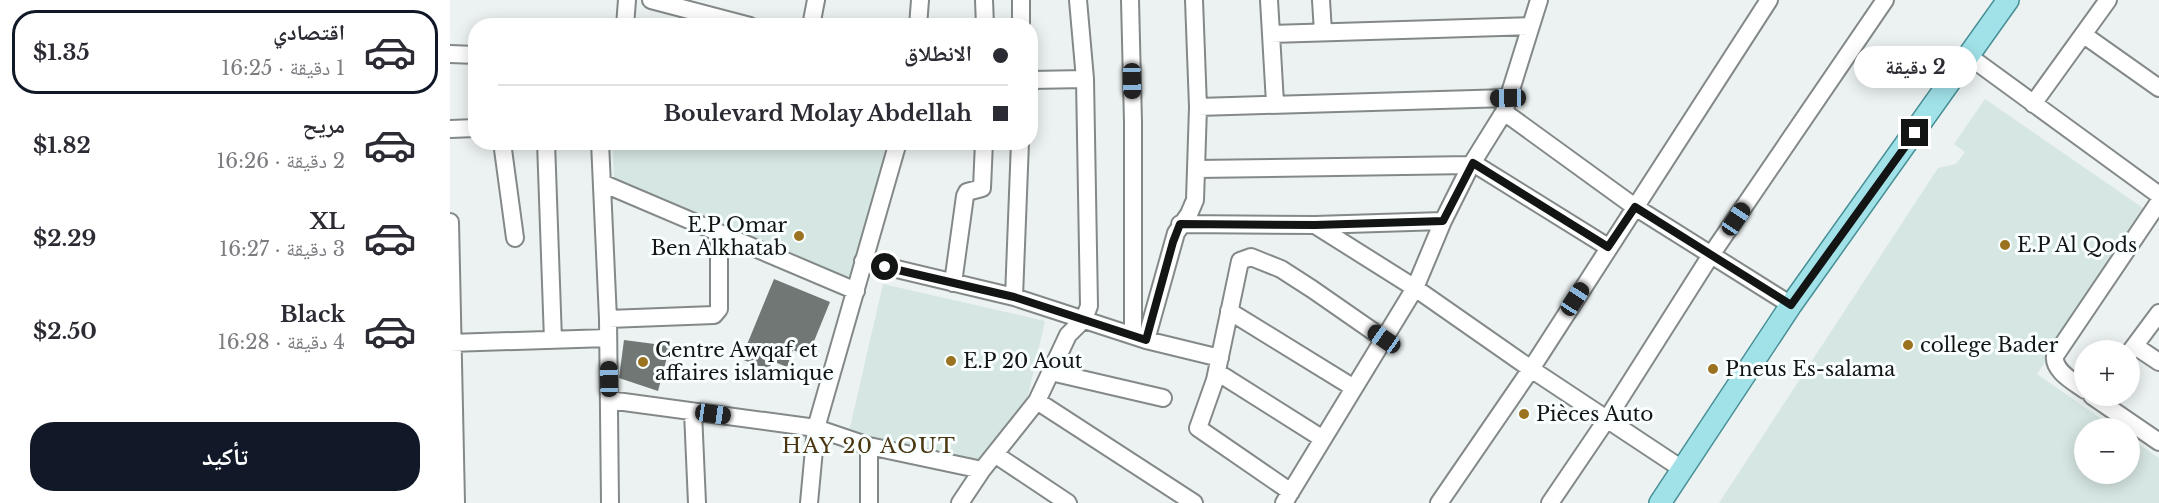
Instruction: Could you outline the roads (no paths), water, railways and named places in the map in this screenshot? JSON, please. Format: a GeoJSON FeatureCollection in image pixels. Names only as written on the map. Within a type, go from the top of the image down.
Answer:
{"type":"FeatureCollection","features":[{"type":"Feature","properties":{"kind":"main road"},"geometry":{"type":"LineString","coordinates":[[1660,503],[1791,305],[1970,57],[2008,0]]}},
{"type":"Feature","properties":{"kind":"street"},"geometry":{"type":"LineString","coordinates":[[626,18],[627,0]]}},
{"type":"Feature","properties":{"kind":"street"},"geometry":{"type":"LineString","coordinates":[[651,0],[720,18]]}},
{"type":"Feature","properties":{"kind":"street"},"geometry":{"type":"LineString","coordinates":[[813,18],[816,0]]}},
{"type":"Feature","properties":{"kind":"street"},"geometry":{"type":"LineString","coordinates":[[919,18],[920,0]]}},
{"type":"Feature","properties":{"kind":"street"},"geometry":{"type":"LineString","coordinates":[[984,0],[985,18]]}},
{"type":"Feature","properties":{"kind":"street"},"geometry":{"type":"LineString","coordinates":[[1021,0],[1021,18]]}},
{"type":"Feature","properties":{"kind":"street"},"geometry":{"type":"LineString","coordinates":[[967,501],[982,470],[1037,401],[1068,335],[1084,319],[1089,306],[1085,79],[1078,0]]}},
{"type":"Feature","properties":{"kind":"street"},"geometry":{"type":"LineString","coordinates":[[1130,0],[1139,337]]}},
{"type":"Feature","properties":{"kind":"street"},"geometry":{"type":"LineString","coordinates":[[1139,337],[1180,224],[1189,214],[1195,200],[1198,106],[1194,0]]}},
{"type":"Feature","properties":{"kind":"street"},"geometry":{"type":"LineString","coordinates":[[1269,0],[1275,103]]}},
{"type":"Feature","properties":{"kind":"street"},"geometry":{"type":"LineString","coordinates":[[1321,0],[1323,32]]}},
{"type":"Feature","properties":{"kind":"street"},"geometry":{"type":"LineString","coordinates":[[1384,339],[1281,269],[1251,257],[1240,261],[1219,365],[1198,428],[1287,497],[1354,388],[1384,339],[1415,288],[1443,221],[1506,105],[1539,0]]}},
{"type":"Feature","properties":{"kind":"street"},"geometry":{"type":"LineString","coordinates":[[1439,503],[1531,369],[1769,0]]}},
{"type":"Feature","properties":{"kind":"street"},"geometry":{"type":"LineString","coordinates":[[1550,503],[1607,419],[1711,255],[1885,0]]}},
{"type":"Feature","properties":{"kind":"street"},"geometry":{"type":"LineString","coordinates":[[2033,104],[2108,0]]}},
{"type":"Feature","properties":{"kind":"street"},"geometry":{"type":"LineString","coordinates":[[1271,34],[1531,26]]}},
{"type":"Feature","properties":{"kind":"street"},"geometry":{"type":"LineString","coordinates":[[2084,35],[2159,88]]}},
{"type":"Feature","properties":{"kind":"street"},"geometry":{"type":"LineString","coordinates":[[450,54],[468,55]]}},
{"type":"Feature","properties":{"kind":"street"},"geometry":{"type":"LineString","coordinates":[[1970,57],[2158,194],[2055,356],[2054,363],[2057,368],[2074,381]]}},
{"type":"Feature","properties":{"kind":"street"},"geometry":{"type":"LineString","coordinates":[[1038,81],[1085,79]]}},
{"type":"Feature","properties":{"kind":"street"},"geometry":{"type":"LineString","coordinates":[[1198,106],[1275,103],[1506,105],[1635,207],[1791,305]]}},
{"type":"Feature","properties":{"kind":"street"},"geometry":{"type":"LineString","coordinates":[[450,129],[468,128]]}},
{"type":"Feature","properties":{"kind":"street"},"geometry":{"type":"LineString","coordinates":[[503,150],[515,238]]}},
{"type":"Feature","properties":{"kind":"street"},"geometry":{"type":"LineString","coordinates":[[546,150],[553,340]]}},
{"type":"Feature","properties":{"kind":"street"},"geometry":{"type":"LineString","coordinates":[[600,150],[609,319],[610,503]]}},
{"type":"Feature","properties":{"kind":"street"},"geometry":{"type":"LineString","coordinates":[[809,503],[816,428],[896,150]]}},
{"type":"Feature","properties":{"kind":"street"},"geometry":{"type":"LineString","coordinates":[[953,283],[964,196],[967,192],[980,189],[982,186],[984,150]]}},
{"type":"Feature","properties":{"kind":"street"},"geometry":{"type":"LineString","coordinates":[[1014,297],[1020,150]]}},
{"type":"Feature","properties":{"kind":"street"},"geometry":{"type":"LineString","coordinates":[[1196,169],[1472,164],[1608,247]]}},
{"type":"Feature","properties":{"kind":"street"},"geometry":{"type":"LineString","coordinates":[[602,183],[856,291]]}},
{"type":"Feature","properties":{"kind":"street"},"geometry":{"type":"LineString","coordinates":[[1180,224],[1315,225],[1443,221]]}},
{"type":"Feature","properties":{"kind":"street"},"geometry":{"type":"LineString","coordinates":[[450,222],[456,503]]}},
{"type":"Feature","properties":{"kind":"street"},"geometry":{"type":"LineString","coordinates":[[1315,225],[1415,288],[1531,369],[1682,469]]}},
{"type":"Feature","properties":{"kind":"street"},"geometry":{"type":"LineString","coordinates":[[609,319],[717,313],[719,309],[719,232]]}},
{"type":"Feature","properties":{"kind":"street"},"geometry":{"type":"LineString","coordinates":[[863,261],[1014,297],[1219,365],[1323,438]]}},
{"type":"Feature","properties":{"kind":"street"},"geometry":{"type":"LineString","coordinates":[[1229,310],[1354,388]]}},
{"type":"Feature","properties":{"kind":"street"},"geometry":{"type":"LineString","coordinates":[[2139,340],[2159,313]]}},
{"type":"Feature","properties":{"kind":"street"},"geometry":{"type":"LineString","coordinates":[[452,343],[608,338]]}},
{"type":"Feature","properties":{"kind":"street"},"geometry":{"type":"LineString","coordinates":[[2140,353],[2159,362]]}},
{"type":"Feature","properties":{"kind":"street"},"geometry":{"type":"LineString","coordinates":[[1051,372],[1163,398]]}},
{"type":"Feature","properties":{"kind":"street"},"geometry":{"type":"LineString","coordinates":[[609,399],[816,428],[869,446],[982,470]]}},
{"type":"Feature","properties":{"kind":"street"},"geometry":{"type":"LineString","coordinates":[[1037,401],[1194,503]]}},
{"type":"Feature","properties":{"kind":"street"},"geometry":{"type":"LineString","coordinates":[[2108,406],[2159,442]]}},
{"type":"Feature","properties":{"kind":"street"},"geometry":{"type":"LineString","coordinates":[[693,412],[697,503]]}},
{"type":"Feature","properties":{"kind":"street"},"geometry":{"type":"LineString","coordinates":[[869,446],[869,503]]}},
{"type":"Feature","properties":{"kind":"street"},"geometry":{"type":"LineString","coordinates":[[996,455],[1068,503]]}},
{"type":"Feature","properties":{"kind":"place","name":"E.P Omar Ben Alkhatab"},"geometry":{"type":"Point","coordinates":[799,236]}},
{"type":"Feature","properties":{"kind":"place","name":"E.P Al Qods"},"geometry":{"type":"Point","coordinates":[2005,245]}},
{"type":"Feature","properties":{"kind":"place","name":"college Bader"},"geometry":{"type":"Point","coordinates":[1908,345]}},
{"type":"Feature","properties":{"kind":"place","name":"E.P 20 Aout"},"geometry":{"type":"Point","coordinates":[951,361]}},
{"type":"Feature","properties":{"kind":"place","name":"Centre Awqaf et affaires islamique"},"geometry":{"type":"Point","coordinates":[643,362]}},
{"type":"Feature","properties":{"kind":"place","name":"Pneus Es-salama"},"geometry":{"type":"Point","coordinates":[1713,369]}},
{"type":"Feature","properties":{"kind":"place","name":"Pièces Auto"},"geometry":{"type":"Point","coordinates":[1524,414]}},
{"type":"Feature","properties":{"kind":"district","name":"HAY 20 AOUT"},"geometry":{"type":"Point","coordinates":[869,446]}}]}
